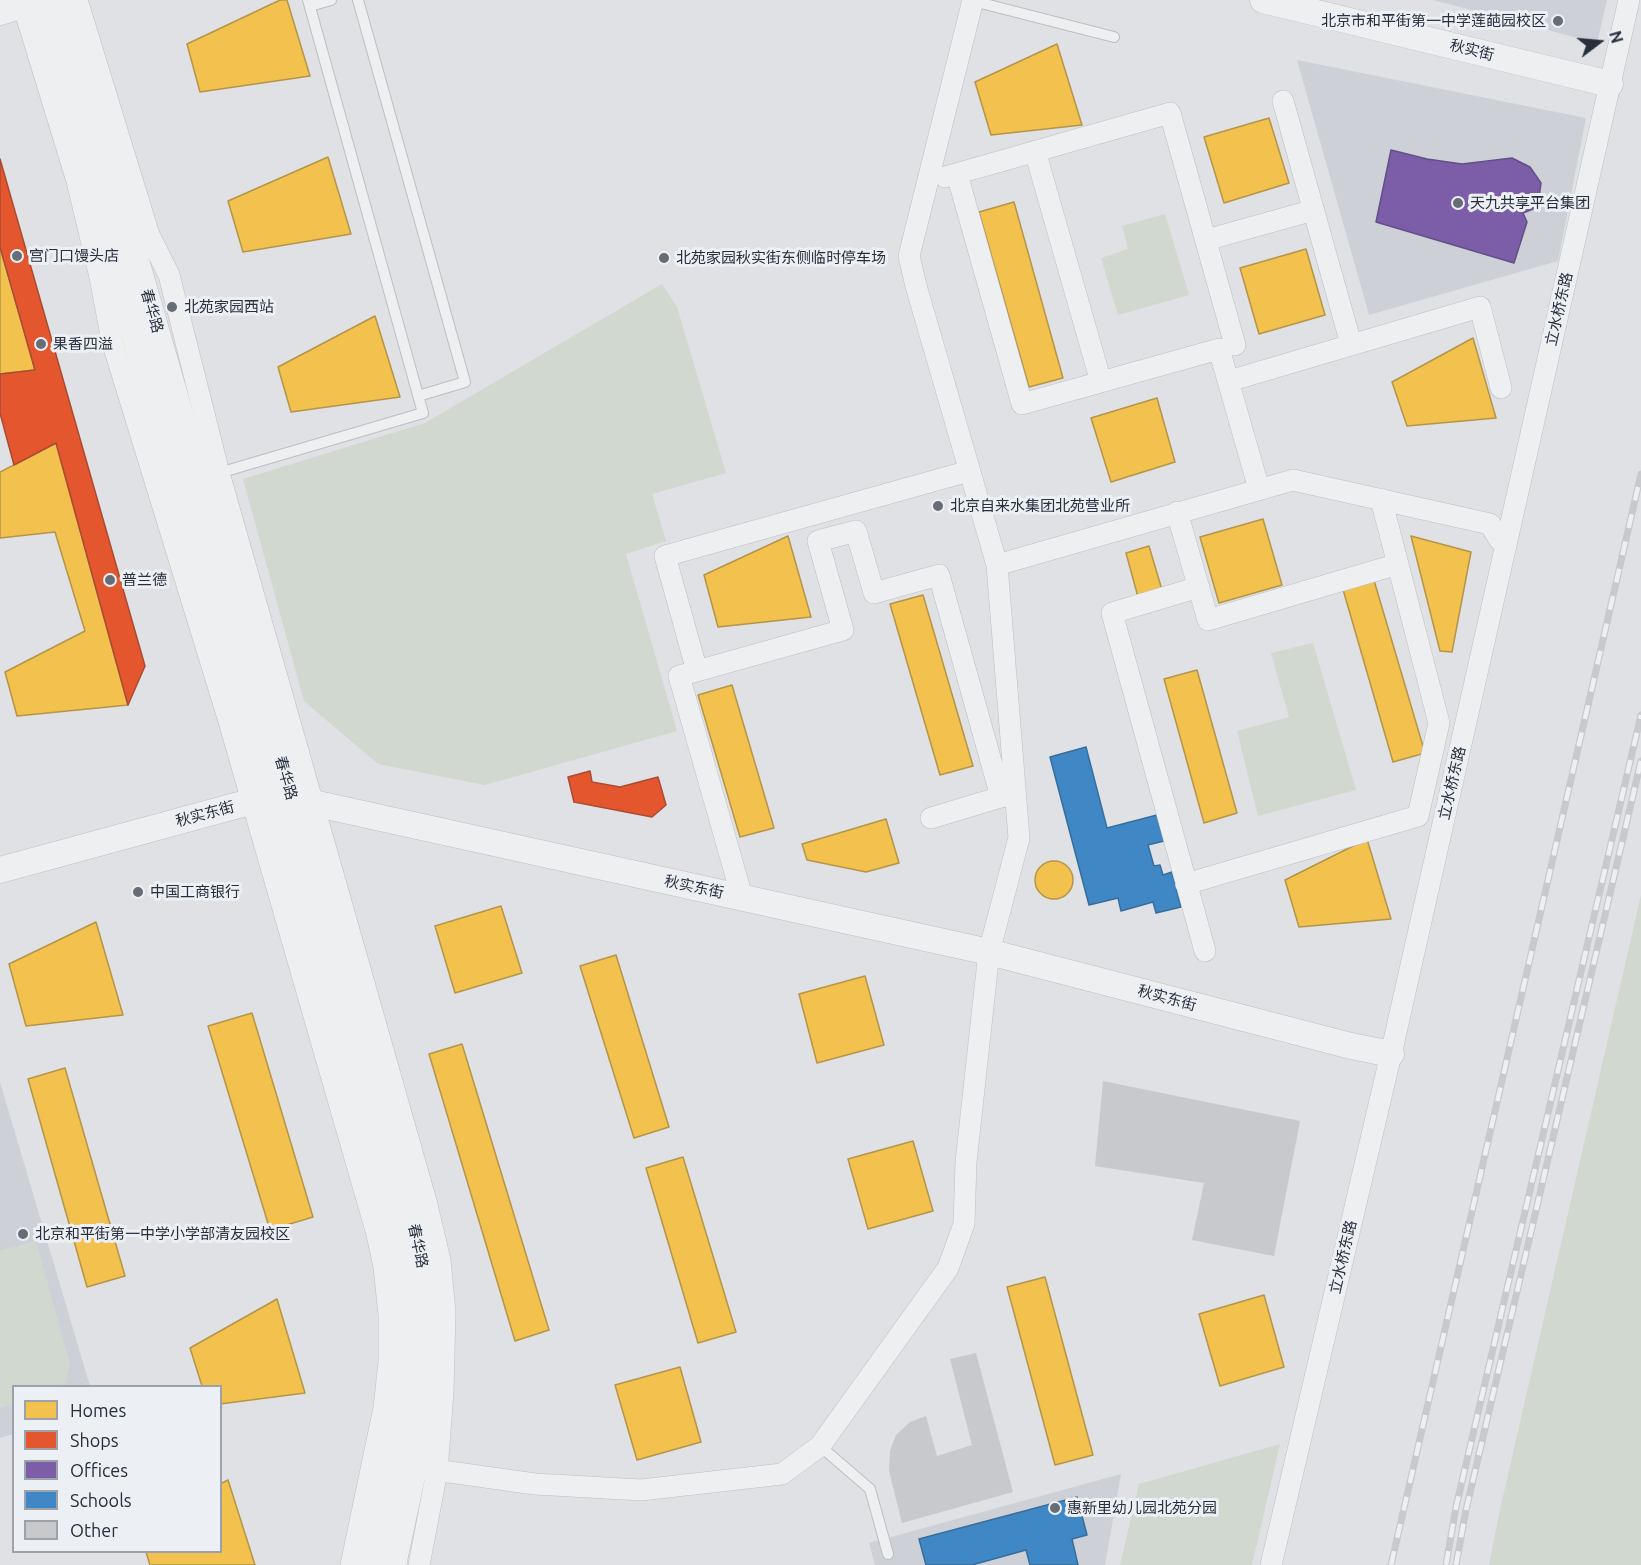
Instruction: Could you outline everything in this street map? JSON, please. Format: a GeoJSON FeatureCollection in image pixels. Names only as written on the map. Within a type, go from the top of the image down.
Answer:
{"type":"FeatureCollection","features":[{"type":"Feature","properties":{"kind":"street","name":"春华路"},"geometry":{"type":"LineString","coordinates":[[62,0],[270,797],[422,1259],[428,1305],[428,1370],[424,1411],[426,1469],[393,1565]]}},
{"type":"Feature","properties":{"kind":"street"},"geometry":{"type":"LineString","coordinates":[[78,0],[149,235],[169,275],[219,473],[426,1201],[440,1260],[445,1312],[443,1392],[426,1469],[419,1565]]}},
{"type":"Feature","properties":{"kind":"street"},"geometry":{"type":"LineString","coordinates":[[973,0],[909,256],[997,565],[1008,795]]}},
{"type":"Feature","properties":{"kind":"street","name":"秋实街"},"geometry":{"type":"LineString","coordinates":[[1263,0],[1610,84]]}},
{"type":"Feature","properties":{"kind":"street","name":"立水桥东路"},"geometry":{"type":"LineString","coordinates":[[1271,1565],[1391,1054],[1629,0]]}},
{"type":"Feature","properties":{"kind":"street","name":"春华路"},"geometry":{"type":"LineString","coordinates":[[21,6],[144,372],[270,797],[397,1249],[403,1287],[407,1342],[405,1369],[387,1485],[370,1565]]}},
{"type":"Feature","properties":{"kind":"street"},"geometry":{"type":"LineString","coordinates":[[1283,101],[1351,344]]}},
{"type":"Feature","properties":{"kind":"street"},"geometry":{"type":"LineString","coordinates":[[927,183],[1170,112],[1206,240],[1259,489]]}},
{"type":"Feature","properties":{"kind":"street"},"geometry":{"type":"LineString","coordinates":[[1035,151],[1101,382]]}},
{"type":"Feature","properties":{"kind":"street"},"geometry":{"type":"LineString","coordinates":[[957,174],[1022,404],[1227,347]]}},
{"type":"Feature","properties":{"kind":"street"},"geometry":{"type":"LineString","coordinates":[[1206,240],[1314,210]]}},
{"type":"Feature","properties":{"kind":"street"},"geometry":{"type":"LineString","coordinates":[[1236,379],[1479,308],[1501,388]]}},
{"type":"Feature","properties":{"kind":"street"},"geometry":{"type":"LineString","coordinates":[[697,671],[665,556],[969,471]]}},
{"type":"Feature","properties":{"kind":"street"},"geometry":{"type":"LineString","coordinates":[[997,565],[1293,480],[1490,524],[1499,539],[1507,541]]}},
{"type":"Feature","properties":{"kind":"street"},"geometry":{"type":"LineString","coordinates":[[1186,884],[1418,816],[1439,723],[1381,500]]}},
{"type":"Feature","properties":{"kind":"street"},"geometry":{"type":"LineString","coordinates":[[1177,513],[1208,620],[1398,564]]}},
{"type":"Feature","properties":{"kind":"street"},"geometry":{"type":"LineString","coordinates":[[426,1469],[535,1484],[641,1490],[782,1474],[820,1446],[948,1268],[964,1224],[966,1162],[989,952],[1019,838],[1008,795],[939,575],[874,593],[856,531],[818,541],[843,630],[679,676],[742,897]]}},
{"type":"Feature","properties":{"kind":"street"},"geometry":{"type":"LineString","coordinates":[[1199,587],[1112,613],[1205,951]]}},
{"type":"Feature","properties":{"kind":"street"},"geometry":{"type":"LineString","coordinates":[[931,818],[1008,795]]}},
{"type":"Feature","properties":{"kind":"street","name":"秋实东街"},"geometry":{"type":"LineString","coordinates":[[0,870],[270,797],[313,803],[989,952],[1351,1046],[1391,1054]]}},
{"type":"Feature","properties":{"kind":"street"},"geometry":{"type":"LineString","coordinates":[[270,797],[384,1267],[389,1315],[389,1362],[384,1408],[351,1565]]}},
{"type":"Feature","properties":{"kind":"lane"},"geometry":{"type":"LineString","coordinates":[[219,473],[423,413],[309,3],[331,0]]}},
{"type":"Feature","properties":{"kind":"lane"},"geometry":{"type":"LineString","coordinates":[[358,0],[465,382],[418,396]]}},
{"type":"Feature","properties":{"kind":"lane"},"geometry":{"type":"LineString","coordinates":[[973,0],[1113,37]]}},
{"type":"Feature","properties":{"kind":"lane"},"geometry":{"type":"LineString","coordinates":[[820,1446],[870,1489],[888,1554]]}},
{"type":"Feature","properties":{"kind":"shaded area","name":"北京市和平街第一中学莲葩园校区"},"geometry":{"type":"Polygon","coordinates":[[[1433,0],[1607,0],[1597,43],[1433,0]]]}},
{"type":"Feature","properties":{"kind":"shaded area"},"geometry":{"type":"Polygon","coordinates":[[[1297,60],[1586,118],[1558,261],[1369,315],[1297,60]]]}},
{"type":"Feature","properties":{"kind":"shaded area"},"geometry":{"type":"Polygon","coordinates":[[[1165,214],[1189,295],[1118,315],[1101,258],[1128,249],[1122,226],[1165,214]]]}},
{"type":"Feature","properties":{"kind":"shaded area"},"geometry":{"type":"Polygon","coordinates":[[[662,284],[677,307],[726,473],[652,494],[666,541],[626,554],[677,731],[485,785],[378,764],[304,701],[243,479],[425,423],[662,284]]]}},
{"type":"Feature","properties":{"kind":"shaded area"},"geometry":{"type":"Polygon","coordinates":[[[1313,643],[1356,790],[1258,816],[1237,731],[1289,717],[1271,653],[1313,643]]]}},
{"type":"Feature","properties":{"kind":"shaded area"},"geometry":{"type":"Polygon","coordinates":[[[1641,895],[1641,1565],[1489,1565],[1499,1514],[1641,895]]]}},
{"type":"Feature","properties":{"kind":"shaded area","name":"北京和平街第一中学小学部清友园校区"},"geometry":{"type":"Polygon","coordinates":[[[0,1082],[90,1385],[12,1385],[12,1434],[0,1438],[0,1082]]]}},
{"type":"Feature","properties":{"kind":"shaded area"},"geometry":{"type":"Polygon","coordinates":[[[36,1241],[70,1364],[66,1383],[63,1385],[12,1385],[12,1404],[0,1408],[0,1251],[36,1241]]]}},
{"type":"Feature","properties":{"kind":"shaded area"},"geometry":{"type":"Polygon","coordinates":[[[1280,1444],[1252,1565],[1120,1565],[1139,1484],[1280,1444]]]}},
{"type":"Feature","properties":{"kind":"shaded area","name":"惠新里幼儿园北苑分园"},"geometry":{"type":"Polygon","coordinates":[[[1121,1474],[1105,1565],[875,1565],[869,1543],[1121,1474]]]}},
{"type":"Feature","properties":{"kind":"building: Homes"},"geometry":{"type":"Polygon","coordinates":[[[280,0],[287,0],[310,76],[200,92],[187,44],[280,0]]]}},
{"type":"Feature","properties":{"kind":"building: Homes"},"geometry":{"type":"Polygon","coordinates":[[[1057,44],[1082,125],[991,135],[975,82],[1057,44]]]}},
{"type":"Feature","properties":{"kind":"building: Homes"},"geometry":{"type":"Polygon","coordinates":[[[1269,118],[1289,183],[1224,203],[1204,137],[1269,118]]]}},
{"type":"Feature","properties":{"kind":"building: Homes"},"geometry":{"type":"Polygon","coordinates":[[[328,157],[351,234],[243,252],[228,201],[328,157]]]}},
{"type":"Feature","properties":{"kind":"building: Homes"},"geometry":{"type":"Polygon","coordinates":[[[1014,202],[1063,378],[1029,387],[979,212],[1014,202]]]}},
{"type":"Feature","properties":{"kind":"building: Homes"},"geometry":{"type":"Polygon","coordinates":[[[0,247],[35,370],[0,374],[0,247]]]}},
{"type":"Feature","properties":{"kind":"building: Homes"},"geometry":{"type":"Polygon","coordinates":[[[1306,249],[1325,315],[1259,334],[1240,268],[1306,249]]]}},
{"type":"Feature","properties":{"kind":"building: Homes"},"geometry":{"type":"Polygon","coordinates":[[[375,316],[400,397],[291,412],[278,367],[375,316]]]}},
{"type":"Feature","properties":{"kind":"building: Homes"},"geometry":{"type":"Polygon","coordinates":[[[1473,338],[1496,418],[1407,426],[1392,382],[1473,338]]]}},
{"type":"Feature","properties":{"kind":"building: Homes"},"geometry":{"type":"Polygon","coordinates":[[[1157,398],[1175,462],[1111,482],[1091,418],[1157,398]]]}},
{"type":"Feature","properties":{"kind":"building: Homes"},"geometry":{"type":"Polygon","coordinates":[[[56,443],[128,705],[17,716],[5,672],[85,631],[55,532],[0,538],[0,472],[56,443]]]}},
{"type":"Feature","properties":{"kind":"building: Homes"},"geometry":{"type":"Polygon","coordinates":[[[1263,519],[1282,585],[1219,603],[1200,537],[1263,519]]]}},
{"type":"Feature","properties":{"kind":"building: Homes"},"geometry":{"type":"Polygon","coordinates":[[[788,536],[811,617],[718,627],[704,575],[788,536]]]}},
{"type":"Feature","properties":{"kind":"building: Homes"},"geometry":{"type":"Polygon","coordinates":[[[1411,536],[1471,552],[1452,652],[1440,651],[1411,536]]]}},
{"type":"Feature","properties":{"kind":"building: Homes"},"geometry":{"type":"Polygon","coordinates":[[[1149,546],[1162,590],[1138,597],[1126,553],[1149,546]]]}},
{"type":"Feature","properties":{"kind":"building: Homes"},"geometry":{"type":"Polygon","coordinates":[[[1373,577],[1425,753],[1393,762],[1342,586],[1373,577]]]}},
{"type":"Feature","properties":{"kind":"building: Homes"},"geometry":{"type":"Polygon","coordinates":[[[923,595],[973,766],[940,775],[890,604],[923,595]]]}},
{"type":"Feature","properties":{"kind":"building: Homes"},"geometry":{"type":"Polygon","coordinates":[[[1197,670],[1237,813],[1204,823],[1164,679],[1197,670]]]}},
{"type":"Feature","properties":{"kind":"building: Homes"},"geometry":{"type":"Polygon","coordinates":[[[732,685],[774,828],[740,837],[698,695],[732,685]]]}},
{"type":"Feature","properties":{"kind":"building: Homes"},"geometry":{"type":"Polygon","coordinates":[[[886,819],[899,863],[866,872],[807,860],[802,844],[886,819]]]}},
{"type":"Feature","properties":{"kind":"building: Homes"},"geometry":{"type":"Polygon","coordinates":[[[1367,839],[1391,919],[1299,927],[1285,880],[1367,839]]]}},
{"type":"Feature","properties":{"kind":"building: Homes"},"geometry":{"type":"Polygon","coordinates":[[[1054,861],[1068,866],[1073,880],[1068,894],[1054,899],[1040,894],[1035,880],[1040,866],[1054,861]]]}},
{"type":"Feature","properties":{"kind":"building: Homes"},"geometry":{"type":"Polygon","coordinates":[[[501,906],[522,973],[455,993],[435,926],[501,906]]]}},
{"type":"Feature","properties":{"kind":"building: Homes"},"geometry":{"type":"Polygon","coordinates":[[[96,922],[123,1015],[26,1026],[9,964],[96,922]]]}},
{"type":"Feature","properties":{"kind":"building: Homes"},"geometry":{"type":"Polygon","coordinates":[[[616,955],[669,1127],[634,1138],[580,966],[616,955]]]}},
{"type":"Feature","properties":{"kind":"building: Homes"},"geometry":{"type":"Polygon","coordinates":[[[865,976],[884,1045],[817,1063],[799,994],[865,976]]]}},
{"type":"Feature","properties":{"kind":"building: Homes"},"geometry":{"type":"Polygon","coordinates":[[[252,1013],[313,1217],[270,1230],[208,1026],[252,1013]]]}},
{"type":"Feature","properties":{"kind":"building: Homes"},"geometry":{"type":"Polygon","coordinates":[[[462,1044],[549,1330],[515,1341],[429,1054],[462,1044]]]}},
{"type":"Feature","properties":{"kind":"building: Homes"},"geometry":{"type":"Polygon","coordinates":[[[65,1068],[125,1276],[87,1287],[28,1079],[65,1068]]]}},
{"type":"Feature","properties":{"kind":"building: Homes"},"geometry":{"type":"Polygon","coordinates":[[[913,1141],[933,1211],[868,1229],[848,1159],[913,1141]]]}},
{"type":"Feature","properties":{"kind":"building: Homes"},"geometry":{"type":"Polygon","coordinates":[[[683,1157],[736,1332],[698,1343],[646,1168],[683,1157]]]}},
{"type":"Feature","properties":{"kind":"building: Homes"},"geometry":{"type":"Polygon","coordinates":[[[1045,1277],[1093,1455],[1055,1465],[1007,1287],[1045,1277]]]}},
{"type":"Feature","properties":{"kind":"building: Homes"},"geometry":{"type":"Polygon","coordinates":[[[1264,1295],[1284,1367],[1220,1386],[1199,1314],[1264,1295]]]}},
{"type":"Feature","properties":{"kind":"building: Homes"},"geometry":{"type":"Polygon","coordinates":[[[277,1299],[305,1393],[222,1404],[222,1385],[202,1385],[190,1348],[277,1299]]]}},
{"type":"Feature","properties":{"kind":"building: Homes"},"geometry":{"type":"Polygon","coordinates":[[[680,1367],[701,1442],[637,1460],[615,1385],[680,1367]]]}},
{"type":"Feature","properties":{"kind":"building: Homes"},"geometry":{"type":"Polygon","coordinates":[[[228,1480],[255,1565],[150,1565],[146,1553],[222,1553],[222,1483],[228,1480]]]}},
{"type":"Feature","properties":{"kind":"building: Shops"},"geometry":{"type":"Polygon","coordinates":[[[0,159],[145,666],[128,705],[56,443],[14,465],[0,413],[0,374],[35,370],[0,247],[0,159]]]}},
{"type":"Feature","properties":{"kind":"building: Shops"},"geometry":{"type":"Polygon","coordinates":[[[590,771],[592,782],[620,787],[658,777],[666,805],[652,817],[574,802],[568,777],[590,771]]]}},
{"type":"Feature","properties":{"kind":"building: Offices","name":"天九共享平台集团"},"geometry":{"type":"Polygon","coordinates":[[[1391,150],[1427,159],[1462,164],[1512,158],[1530,167],[1541,183],[1539,198],[1533,209],[1523,213],[1527,222],[1514,263],[1376,222],[1391,150]]]}},
{"type":"Feature","properties":{"kind":"building: Schools"},"geometry":{"type":"Polygon","coordinates":[[[1086,747],[1107,828],[1157,815],[1164,841],[1148,845],[1154,866],[1160,865],[1163,875],[1172,872],[1181,907],[1156,913],[1153,902],[1121,911],[1118,898],[1089,905],[1050,757],[1086,747]]]}},
{"type":"Feature","properties":{"kind":"building: Schools"},"geometry":{"type":"Polygon","coordinates":[[[1077,1497],[1087,1535],[1072,1539],[1078,1565],[1030,1565],[1026,1550],[972,1565],[926,1565],[919,1539],[1077,1497]]]}},
{"type":"Feature","properties":{"kind":"building: Other"},"geometry":{"type":"Polygon","coordinates":[[[1103,1081],[1300,1121],[1274,1256],[1192,1240],[1204,1183],[1095,1166],[1103,1081]]]}},
{"type":"Feature","properties":{"kind":"building: Other"},"geometry":{"type":"Polygon","coordinates":[[[976,1353],[1013,1492],[902,1523],[889,1471],[890,1451],[896,1435],[910,1422],[926,1416],[937,1456],[972,1445],[950,1359],[976,1353]]]}},
{"type":"Feature","properties":{"kind":"railway"},"geometry":{"type":"LineString","coordinates":[[1391,1565],[1641,474]]}},
{"type":"Feature","properties":{"kind":"railway"},"geometry":{"type":"LineString","coordinates":[[1446,1565],[1456,1507],[1641,715]]}},
{"type":"Feature","properties":{"kind":"railway"},"geometry":{"type":"LineString","coordinates":[[1456,1565],[1466,1510],[1641,761]]}},
{"type":"Feature","properties":{"kind":"place","name":"北京市和平街第一中学莲葩园校区"},"geometry":{"type":"Point","coordinates":[1558,21]}},
{"type":"Feature","properties":{"kind":"place","name":"天九共享平台集团"},"geometry":{"type":"Point","coordinates":[1458,203]}},
{"type":"Feature","properties":{"kind":"place","name":"宫门口馒头店"},"geometry":{"type":"Point","coordinates":[17,256]}},
{"type":"Feature","properties":{"kind":"place","name":"北苑家园秋实街东侧临时停车场"},"geometry":{"type":"Point","coordinates":[664,258]}},
{"type":"Feature","properties":{"kind":"place","name":"北苑家园西站"},"geometry":{"type":"Point","coordinates":[172,307]}},
{"type":"Feature","properties":{"kind":"place","name":"果香四溢"},"geometry":{"type":"Point","coordinates":[41,344]}},
{"type":"Feature","properties":{"kind":"place","name":"北京自来水集团北苑营业所"},"geometry":{"type":"Point","coordinates":[938,506]}},
{"type":"Feature","properties":{"kind":"place","name":"普兰德"},"geometry":{"type":"Point","coordinates":[110,580]}},
{"type":"Feature","properties":{"kind":"place","name":"中国工商银行"},"geometry":{"type":"Point","coordinates":[138,892]}},
{"type":"Feature","properties":{"kind":"place","name":"北京和平街第一中学小学部清友园校区"},"geometry":{"type":"Point","coordinates":[23,1234]}},
{"type":"Feature","properties":{"kind":"place","name":"惠新里幼儿园北苑分园"},"geometry":{"type":"Point","coordinates":[1055,1508]}}]}
